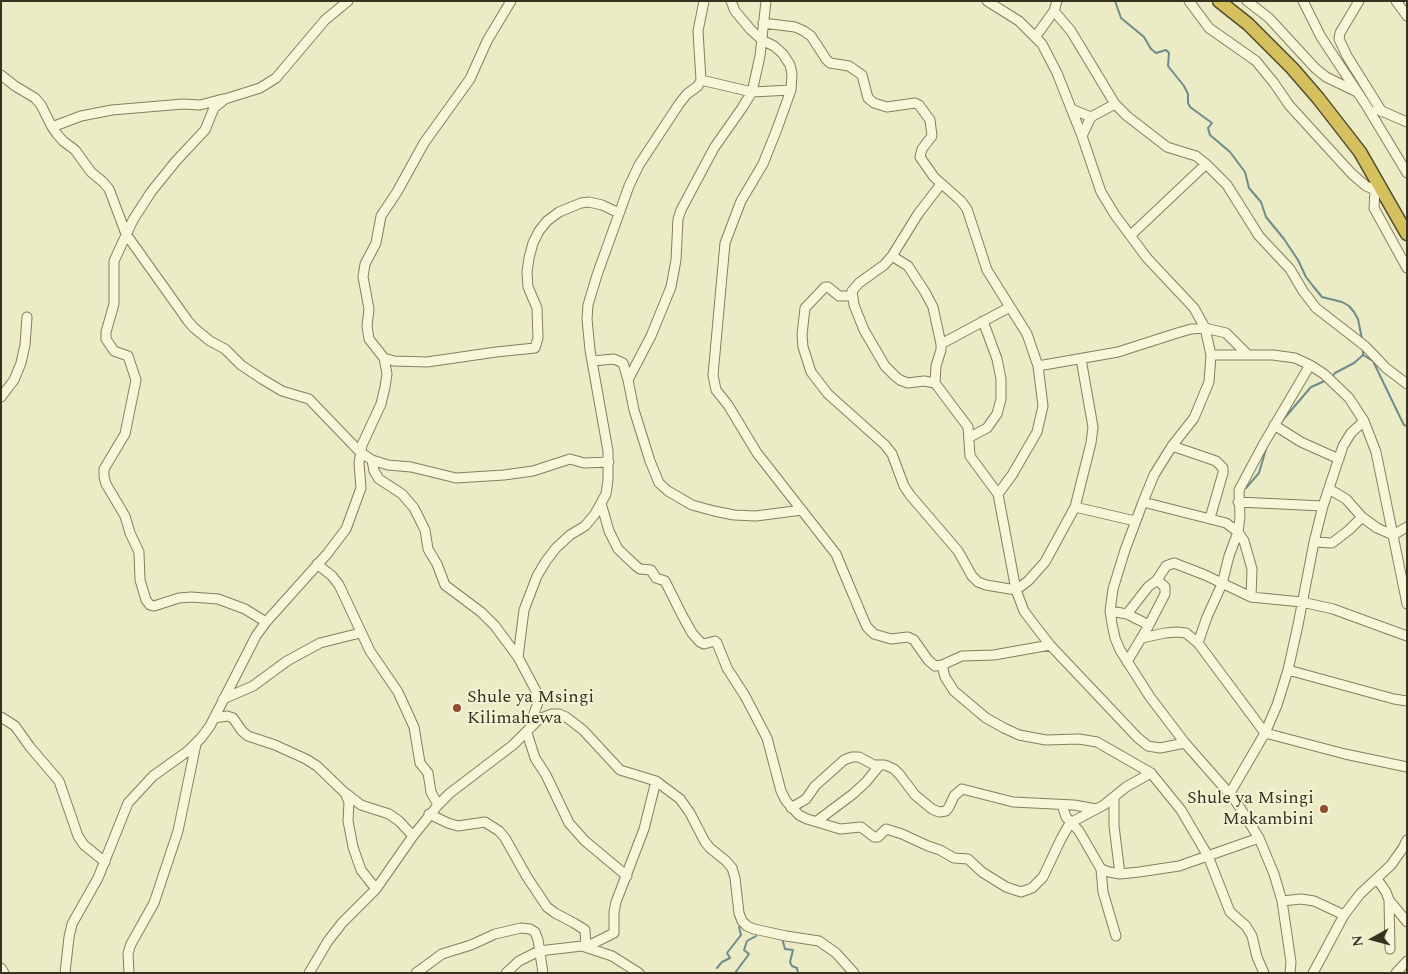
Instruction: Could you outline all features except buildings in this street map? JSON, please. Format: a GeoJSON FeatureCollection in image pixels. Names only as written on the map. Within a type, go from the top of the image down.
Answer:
{"type":"FeatureCollection","features":[{"type":"Feature","properties":{"kind":"highway"},"geometry":{"type":"LineString","coordinates":[[1219,1],[1248,24],[1313,92],[1360,152],[1380,192],[1407,234]]}},
{"type":"Feature","properties":{"kind":"street"},"geometry":{"type":"LineString","coordinates":[[52,127],[82,116],[112,110],[200,104],[225,99],[260,88],[276,78],[324,20],[348,1]]}},
{"type":"Feature","properties":{"kind":"street"},"geometry":{"type":"LineString","coordinates":[[518,657],[524,610],[537,576],[556,548],[570,535],[585,526],[601,503],[607,487],[609,462],[599,393],[592,361],[588,328],[588,305],[596,275],[629,186],[640,165],[686,94],[698,86],[701,80],[698,31],[704,1]]}},
{"type":"Feature","properties":{"kind":"street"},"geometry":{"type":"LineString","coordinates":[[731,1],[735,11],[751,30],[783,54],[790,65],[792,74],[791,90],[763,164],[741,200],[728,233],[723,258],[713,375],[716,390],[731,410],[757,453],[836,554],[868,627],[874,634],[882,638],[908,637],[914,640],[928,660],[935,666],[962,656],[994,655],[1050,645]]}},
{"type":"Feature","properties":{"kind":"street"},"geometry":{"type":"LineString","coordinates":[[628,380],[652,336],[671,287],[676,260],[678,219],[681,210],[714,148],[752,92],[762,40],[766,1]]}},
{"type":"Feature","properties":{"kind":"street"},"geometry":{"type":"LineString","coordinates":[[986,1],[1019,21],[1042,44],[1057,73],[1082,136],[1101,192],[1115,215],[1147,258],[1194,308],[1205,328],[1211,355],[1210,382],[1194,418],[1172,446],[1154,475],[1135,522],[1113,589],[1110,611],[1115,638],[1127,662],[1185,743],[1230,793],[1258,838],[1274,874],[1282,901],[1290,973]]}},
{"type":"Feature","properties":{"kind":"street"},"geometry":{"type":"LineString","coordinates":[[1036,36],[1054,11],[1057,1]]}},
{"type":"Feature","properties":{"kind":"street"},"geometry":{"type":"LineString","coordinates":[[1189,1],[1209,28],[1256,61],[1289,104],[1352,174],[1366,186],[1380,192],[1374,208],[1407,268]]}},
{"type":"Feature","properties":{"kind":"street"},"geometry":{"type":"LineString","coordinates":[[1247,1],[1269,18],[1315,68],[1326,77],[1357,92]]}},
{"type":"Feature","properties":{"kind":"street"},"geometry":{"type":"LineString","coordinates":[[1303,1],[1322,37],[1407,173]]}},
{"type":"Feature","properties":{"kind":"street"},"geometry":{"type":"LineString","coordinates":[[1359,1],[1340,33],[1339,40],[1382,112]]}},
{"type":"Feature","properties":{"kind":"street"},"geometry":{"type":"LineString","coordinates":[[1396,1],[1407,8]]}},
{"type":"Feature","properties":{"kind":"street"},"geometry":{"type":"LineString","coordinates":[[1396,1],[1407,16]]}},
{"type":"Feature","properties":{"kind":"street"},"geometry":{"type":"LineString","coordinates":[[65,973],[72,924],[98,878],[128,803],[153,776],[196,743],[210,726],[256,636],[340,537],[350,518],[361,488],[360,452],[364,439],[377,415],[386,387],[387,374],[384,358],[369,339],[367,326],[369,309],[363,277],[365,264],[376,243],[380,216],[397,192],[424,143],[470,79],[507,2]]}},
{"type":"Feature","properties":{"kind":"street"},"geometry":{"type":"LineString","coordinates":[[1054,11],[1071,31],[1115,104],[1167,147],[1196,156],[1206,164],[1227,185],[1259,236],[1290,269],[1316,308],[1365,346],[1386,368],[1407,384]]}},
{"type":"Feature","properties":{"kind":"street"},"geometry":{"type":"LineString","coordinates":[[763,23],[795,27],[804,31],[811,36],[826,59],[830,62],[849,66],[862,76],[868,98],[874,103],[888,108],[915,102],[930,120],[932,132],[930,139],[922,149],[920,157],[929,171],[967,209],[987,270],[1027,334],[1038,366],[1043,406],[1036,432],[1012,475],[998,494]]}},
{"type":"Feature","properties":{"kind":"street"},"geometry":{"type":"LineString","coordinates":[[1,75],[35,98],[41,105],[52,127],[63,141],[80,155],[91,172],[103,182],[108,189],[126,234],[188,321],[198,332],[225,349],[241,365],[262,380],[282,391],[309,400],[360,452],[372,460],[388,465],[411,467],[456,478],[533,471],[570,460],[584,463],[609,462]]}},
{"type":"Feature","properties":{"kind":"street"},"geometry":{"type":"LineString","coordinates":[[701,80],[752,92],[791,90]]}},
{"type":"Feature","properties":{"kind":"street"},"geometry":{"type":"LineString","coordinates":[[225,99],[214,108],[205,130],[176,161],[151,192],[126,234],[114,261],[114,304],[106,332],[106,339],[114,351],[128,356],[136,380],[124,434],[104,469],[104,476],[106,484],[126,516],[130,533],[139,552],[139,572],[142,589],[150,605],[154,606],[179,598],[212,598],[239,606],[266,622]]}},
{"type":"Feature","properties":{"kind":"street"},"geometry":{"type":"LineString","coordinates":[[1082,136],[1092,117],[1115,104]]}},
{"type":"Feature","properties":{"kind":"street"},"geometry":{"type":"LineString","coordinates":[[1366,105],[1407,122]]}},
{"type":"Feature","properties":{"kind":"street"},"geometry":{"type":"LineString","coordinates":[[1071,109],[1092,117]]}},
{"type":"Feature","properties":{"kind":"street"},"geometry":{"type":"LineString","coordinates":[[1131,235],[1206,164]]}},
{"type":"Feature","properties":{"kind":"street"},"geometry":{"type":"LineString","coordinates":[[941,184],[918,214],[892,256],[884,265],[859,283],[852,291],[864,330],[885,366],[900,380],[908,383],[924,381],[934,383],[963,418],[968,427],[970,437],[970,456],[998,494],[1016,590],[1024,611],[1050,645],[1138,738],[1148,746],[1160,748],[1185,743]]}},
{"type":"Feature","properties":{"kind":"street"},"geometry":{"type":"LineString","coordinates":[[384,358],[394,361],[428,362],[535,348],[538,338],[537,308],[528,287],[528,272],[533,243],[539,231],[547,221],[559,212],[581,203],[590,202],[602,205],[619,213]]}},
{"type":"Feature","properties":{"kind":"street"},"geometry":{"type":"LineString","coordinates":[[892,256],[908,266],[925,292],[932,307],[941,344],[934,383]]}},
{"type":"Feature","properties":{"kind":"street"},"geometry":{"type":"LineString","coordinates":[[852,296],[839,296],[825,286],[805,308],[803,347],[811,372],[828,394],[885,445],[892,454],[904,486],[958,550],[972,576],[978,582],[986,585],[1016,590],[1036,574],[1045,562],[1075,507],[1093,428],[1081,359]]}},
{"type":"Feature","properties":{"kind":"street"},"geometry":{"type":"LineString","coordinates":[[941,344],[1010,307]]}},
{"type":"Feature","properties":{"kind":"street"},"geometry":{"type":"LineString","coordinates":[[1,397],[14,380],[21,363],[25,345],[27,317]]}},
{"type":"Feature","properties":{"kind":"street"},"geometry":{"type":"LineString","coordinates":[[970,437],[987,428],[997,414],[1001,398],[1001,379],[997,360],[983,320]]}},
{"type":"Feature","properties":{"kind":"street"},"geometry":{"type":"LineString","coordinates":[[1038,366],[1124,350],[1191,329],[1205,328],[1226,333],[1248,355]]}},
{"type":"Feature","properties":{"kind":"street"},"geometry":{"type":"LineString","coordinates":[[1211,355],[1273,355],[1295,358],[1324,374],[1350,398],[1364,421],[1381,472],[1407,604]]}},
{"type":"Feature","properties":{"kind":"street"},"geometry":{"type":"LineString","coordinates":[[592,361],[619,360],[625,367],[634,410],[650,461],[659,482],[668,491],[692,504],[734,515],[756,516],[802,510]]}},
{"type":"Feature","properties":{"kind":"street"},"geometry":{"type":"LineString","coordinates":[[1198,643],[1222,584],[1229,556],[1238,532],[1240,518],[1239,490],[1274,425],[1310,365]]}},
{"type":"Feature","properties":{"kind":"street"},"geometry":{"type":"LineString","coordinates":[[1230,793],[1265,733],[1288,670],[1323,506],[1343,446],[1351,433],[1364,421]]}},
{"type":"Feature","properties":{"kind":"street"},"geometry":{"type":"LineString","coordinates":[[1274,425],[1301,442],[1338,459]]}},
{"type":"Feature","properties":{"kind":"street"},"geometry":{"type":"LineString","coordinates":[[1172,446],[1216,462],[1222,468],[1223,473],[1210,518]]}},
{"type":"Feature","properties":{"kind":"street"},"geometry":{"type":"LineString","coordinates":[[372,460],[374,471],[379,479],[402,494],[414,508],[425,530],[428,548],[441,572],[445,585],[481,612],[495,626],[518,657],[536,691],[538,702],[533,717],[534,724]]}},
{"type":"Feature","properties":{"kind":"street"},"geometry":{"type":"LineString","coordinates":[[1329,489],[1346,499],[1362,517],[1377,528],[1393,535]]}},
{"type":"Feature","properties":{"kind":"street"},"geometry":{"type":"LineString","coordinates":[[1143,502],[1226,523],[1238,532],[1244,541],[1252,569],[1251,597]]}},
{"type":"Feature","properties":{"kind":"street"},"geometry":{"type":"LineString","coordinates":[[1238,502],[1323,506]]}},
{"type":"Feature","properties":{"kind":"street"},"geometry":{"type":"LineString","coordinates":[[601,503],[608,532],[618,549],[640,569],[651,570],[654,576],[666,581],[692,633],[700,642],[704,644],[715,641],[717,643],[727,668],[745,696],[767,738],[781,791],[791,808],[799,815],[840,828],[861,827],[870,832],[874,837],[878,837],[886,829],[902,834],[954,858],[968,859],[982,872],[1006,887],[1021,892],[1032,888],[1043,877],[1070,823],[1114,798],[1126,787],[1151,773]]}},
{"type":"Feature","properties":{"kind":"street"},"geometry":{"type":"LineString","coordinates":[[1075,507],[1135,522]]}},
{"type":"Feature","properties":{"kind":"street"},"geometry":{"type":"LineString","coordinates":[[1314,542],[1332,543],[1362,517]]}},
{"type":"Feature","properties":{"kind":"street"},"geometry":{"type":"LineString","coordinates":[[1393,535],[1407,527]]}},
{"type":"Feature","properties":{"kind":"street"},"geometry":{"type":"LineString","coordinates":[[1127,614],[1148,587],[1157,580],[1166,566],[1174,563],[1205,575],[1251,597],[1302,602],[1333,609],[1407,636]]}},
{"type":"Feature","properties":{"kind":"street"},"geometry":{"type":"LineString","coordinates":[[317,564],[332,576],[339,585],[360,633],[398,692],[408,712],[416,736],[420,763],[428,773],[432,792],[438,805]]}},
{"type":"Feature","properties":{"kind":"street"},"geometry":{"type":"LineString","coordinates":[[1127,662],[1142,638],[1166,590],[1157,580]]}},
{"type":"Feature","properties":{"kind":"street"},"geometry":{"type":"LineString","coordinates":[[1110,611],[1127,614],[1149,625]]}},
{"type":"Feature","properties":{"kind":"street"},"geometry":{"type":"LineString","coordinates":[[1142,638],[1177,632],[1186,633],[1198,643],[1265,733],[1407,768]]}},
{"type":"Feature","properties":{"kind":"street"},"geometry":{"type":"LineString","coordinates":[[223,699],[253,686],[287,661],[320,643],[360,633]]}},
{"type":"Feature","properties":{"kind":"street"},"geometry":{"type":"LineString","coordinates":[[942,665],[945,677],[954,691],[986,718],[1004,728],[1019,735],[1046,740],[1097,742],[1151,773],[1181,810],[1208,856],[1230,912],[1246,926],[1252,936],[1257,957],[1264,973]]}},
{"type":"Feature","properties":{"kind":"street"},"geometry":{"type":"LineString","coordinates":[[1288,670],[1407,701]]}},
{"type":"Feature","properties":{"kind":"street"},"geometry":{"type":"LineString","coordinates":[[309,973],[328,941],[342,923],[376,888],[438,805],[450,793],[513,745],[534,724],[545,716],[559,714],[575,724],[592,739],[620,770],[656,781],[680,799],[690,813],[705,842],[732,868],[735,878],[738,913],[747,926],[786,936],[819,941],[836,953],[854,973]]}},
{"type":"Feature","properties":{"kind":"street"},"geometry":{"type":"LineString","coordinates":[[214,718],[227,716],[233,718],[248,736],[306,759],[317,766],[345,793],[361,805],[394,818],[413,836]]}},
{"type":"Feature","properties":{"kind":"street"},"geometry":{"type":"LineString","coordinates":[[1,717],[15,726],[30,747],[54,774],[63,789],[78,836],[84,845],[105,862]]}},
{"type":"Feature","properties":{"kind":"street"},"geometry":{"type":"LineString","coordinates":[[526,733],[535,758],[546,775],[569,822],[585,841],[627,876]]}},
{"type":"Feature","properties":{"kind":"street"},"geometry":{"type":"LineString","coordinates":[[129,973],[128,953],[131,944],[154,903],[178,832],[196,743]]}},
{"type":"Feature","properties":{"kind":"street"},"geometry":{"type":"LineString","coordinates":[[791,808],[806,799],[815,786],[844,760],[852,757],[874,765],[884,765],[894,769],[915,795],[932,809],[939,812],[946,811],[954,796],[962,789],[1013,802],[1074,805],[1096,809]]}},
{"type":"Feature","properties":{"kind":"street"},"geometry":{"type":"LineString","coordinates":[[817,821],[853,794],[880,766]]}},
{"type":"Feature","properties":{"kind":"street"},"geometry":{"type":"LineString","coordinates":[[586,947],[614,933],[614,912],[644,829],[656,781]]}},
{"type":"Feature","properties":{"kind":"street"},"geometry":{"type":"LineString","coordinates":[[345,793],[349,802],[348,821],[353,847],[362,870],[376,888]]}},
{"type":"Feature","properties":{"kind":"street"},"geometry":{"type":"LineString","coordinates":[[1114,798],[1114,826],[1120,874]]}},
{"type":"Feature","properties":{"kind":"street"},"geometry":{"type":"LineString","coordinates":[[1062,805],[1066,817],[1079,830],[1101,868],[1103,892],[1116,936]]}},
{"type":"Feature","properties":{"kind":"street"},"geometry":{"type":"LineString","coordinates":[[430,814],[458,826],[485,822],[499,831],[547,907],[585,930],[586,947]]}},
{"type":"Feature","properties":{"kind":"street"},"geometry":{"type":"LineString","coordinates":[[1101,868],[1120,874],[1179,866],[1258,838]]}},
{"type":"Feature","properties":{"kind":"street"},"geometry":{"type":"LineString","coordinates":[[1313,973],[1344,915],[1360,894],[1391,865],[1406,846]]}},
{"type":"Feature","properties":{"kind":"street"},"geometry":{"type":"LineString","coordinates":[[1377,879],[1389,900],[1407,922]]}},
{"type":"Feature","properties":{"kind":"street"},"geometry":{"type":"LineString","coordinates":[[1282,901],[1301,899],[1314,901],[1344,915]]}},
{"type":"Feature","properties":{"kind":"street"},"geometry":{"type":"LineString","coordinates":[[1389,900],[1390,949]]}},
{"type":"Feature","properties":{"kind":"street"},"geometry":{"type":"LineString","coordinates":[[416,973],[442,954],[471,945],[495,934],[510,930],[530,929],[535,932],[542,973]]}},
{"type":"Feature","properties":{"kind":"street"},"geometry":{"type":"LineString","coordinates":[[506,973],[519,961],[539,950],[586,947],[612,956],[640,973]]}},
{"type":"Feature","properties":{"kind":"street"},"geometry":{"type":"LineString","coordinates":[[1396,973],[1407,961]]}},
{"type":"Feature","properties":{"kind":"street"},"geometry":{"type":"LineString","coordinates":[[1,968],[4,973]]}},
{"type":"Feature","properties":{"kind":"waterway"},"geometry":{"type":"LineString","coordinates":[[1115,1],[1121,18],[1144,37],[1151,49],[1156,53],[1166,50],[1169,53],[1168,66],[1184,86],[1188,94],[1190,107],[1212,123],[1208,128],[1210,135],[1230,152],[1245,172],[1249,188],[1261,202],[1266,217],[1284,239],[1313,286],[1322,297],[1342,302],[1354,312],[1358,319],[1362,339]]}},
{"type":"Feature","properties":{"kind":"waterway"},"geometry":{"type":"LineString","coordinates":[[1363,349],[1363,355],[1373,361],[1404,425],[1407,426]]}},
{"type":"Feature","properties":{"kind":"waterway"},"geometry":{"type":"LineString","coordinates":[[1331,378],[1335,373],[1354,363],[1363,355]]}},
{"type":"Feature","properties":{"kind":"waterway"},"geometry":{"type":"LineString","coordinates":[[1282,421],[1311,387],[1327,380]]}},
{"type":"Feature","properties":{"kind":"waterway"},"geometry":{"type":"LineString","coordinates":[[1246,488],[1259,473],[1266,449]]}},
{"type":"Feature","properties":{"kind":"waterway"},"geometry":{"type":"LineString","coordinates":[[717,968],[722,962],[730,958],[727,953],[741,935],[739,927]]}},
{"type":"Feature","properties":{"kind":"waterway"},"geometry":{"type":"LineString","coordinates":[[735,973],[749,954],[744,950],[747,941],[756,936]]}},
{"type":"Feature","properties":{"kind":"waterway"},"geometry":{"type":"LineString","coordinates":[[782,938],[785,949],[793,950],[790,962],[792,966],[797,968],[798,973]]}},
{"type":"Feature","properties":{"kind":"place","name":"Shule ya Msingi Kilimahewa"},"geometry":{"type":"Point","coordinates":[457,708]}},
{"type":"Feature","properties":{"kind":"place","name":"Shule ya Msingi Makambini"},"geometry":{"type":"Point","coordinates":[1324,809]}}]}
